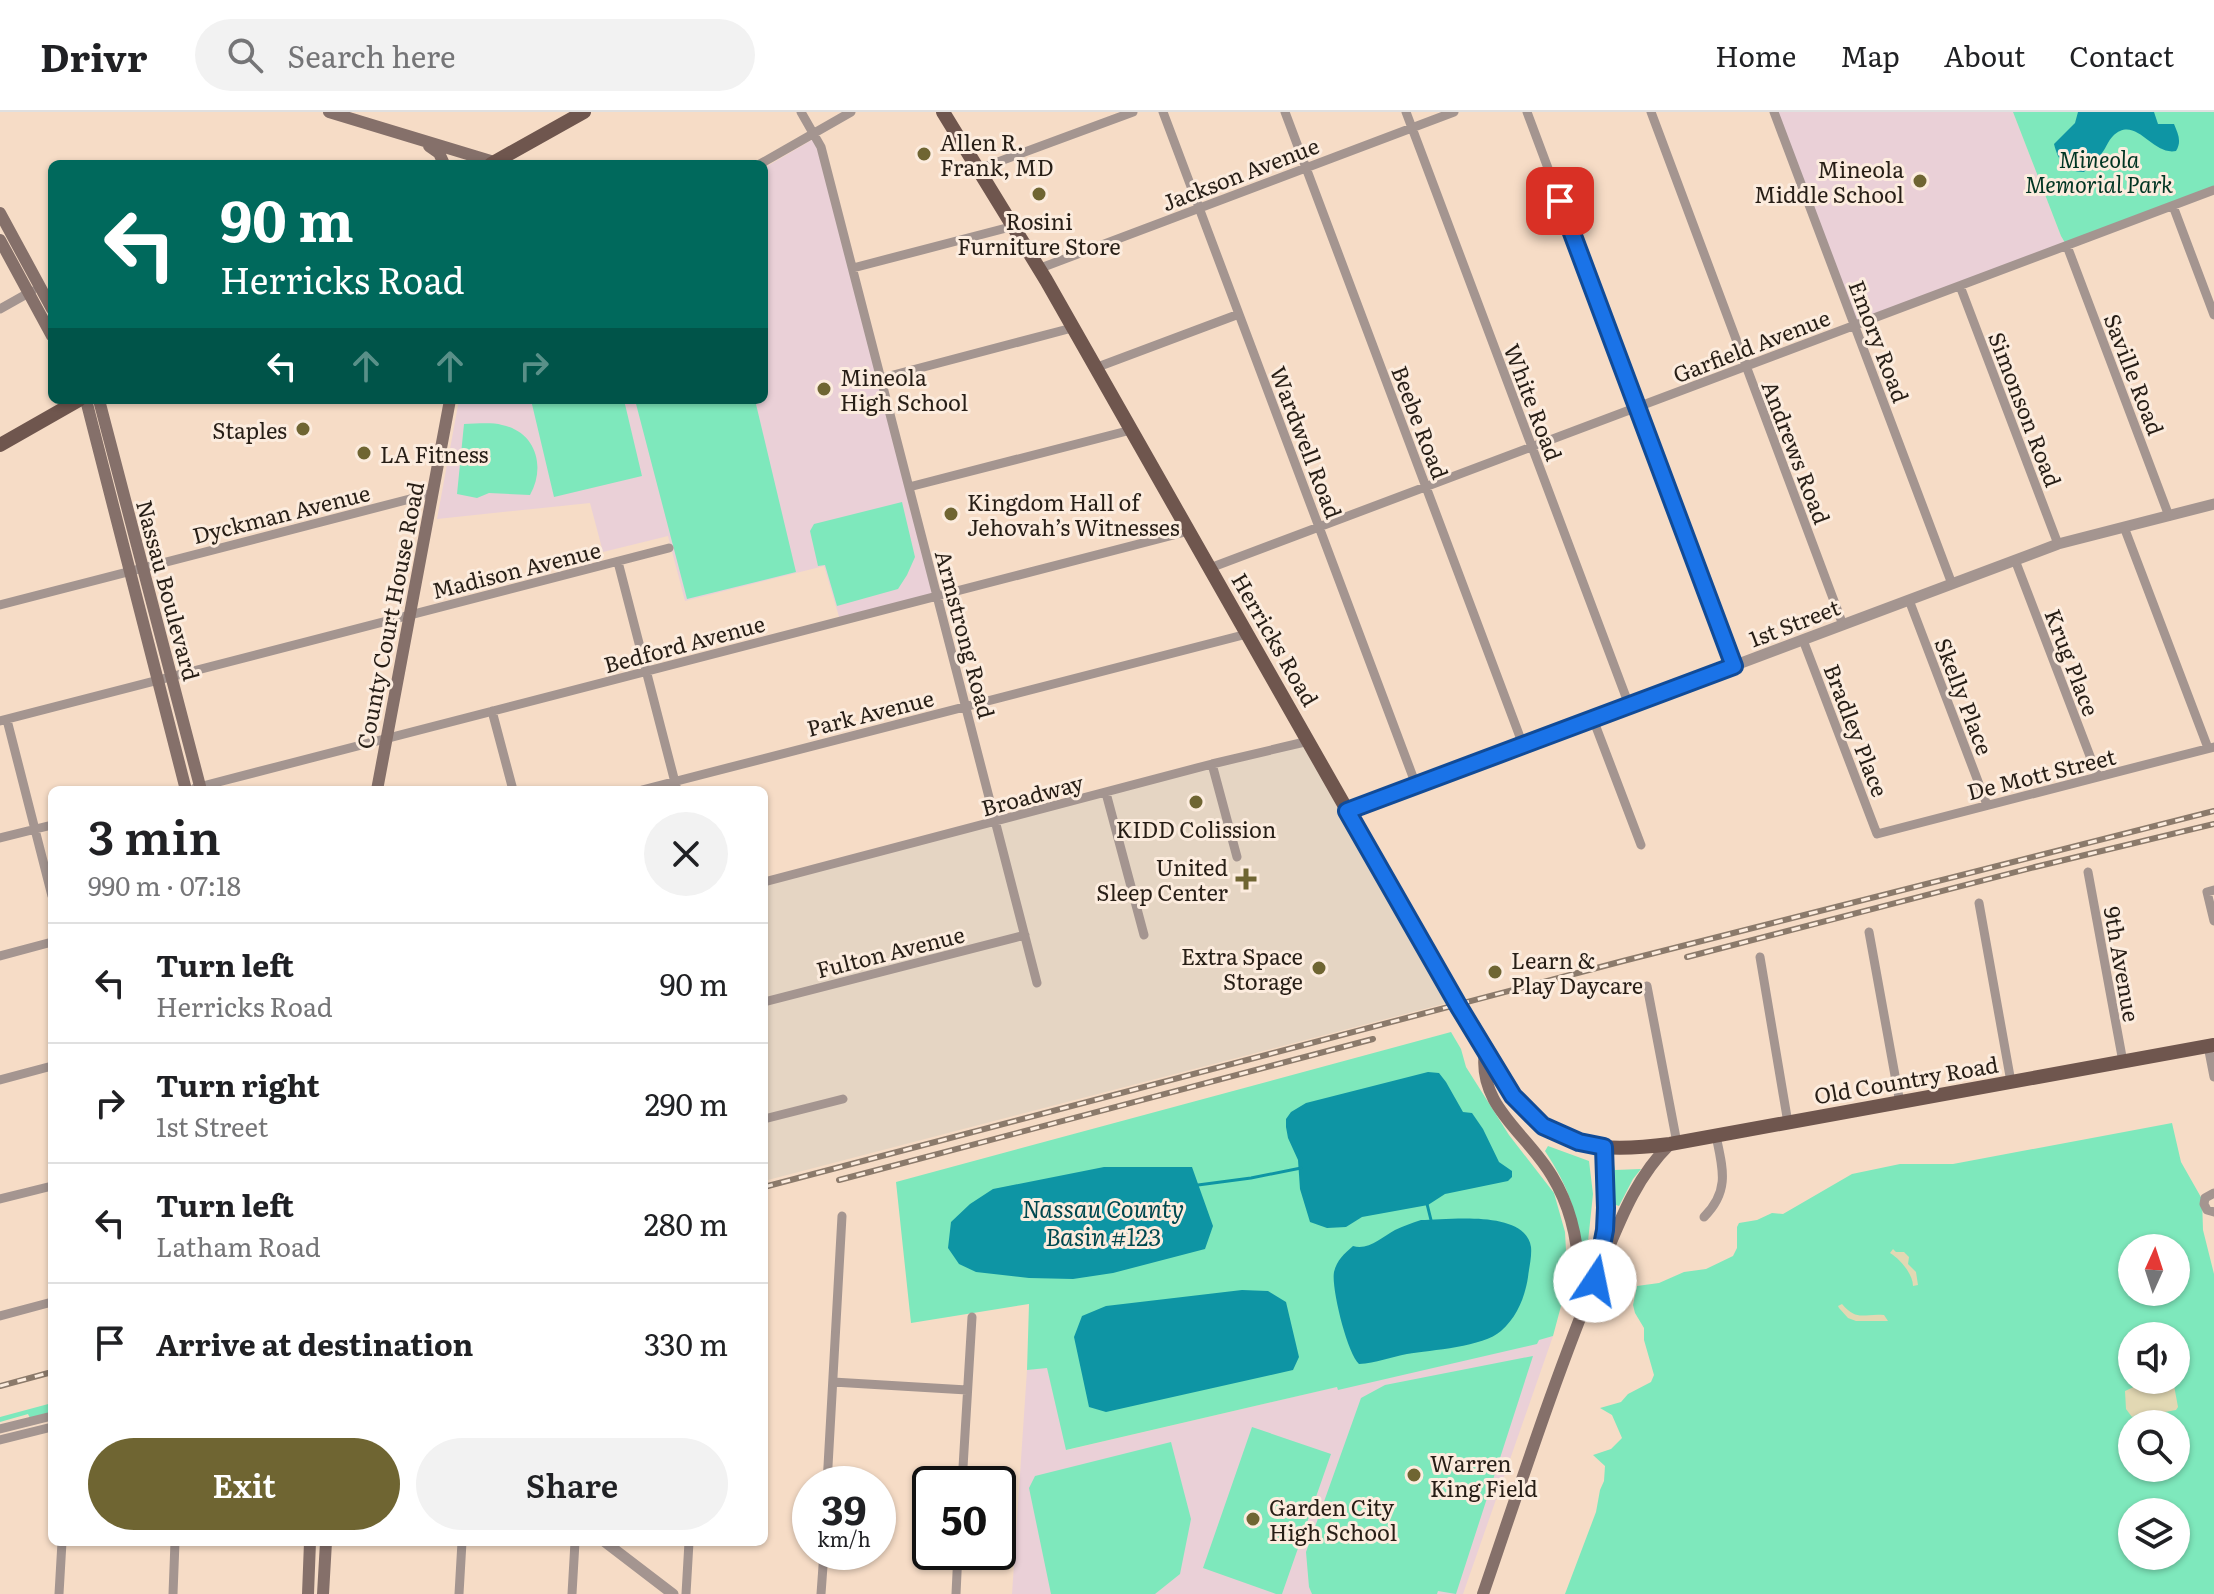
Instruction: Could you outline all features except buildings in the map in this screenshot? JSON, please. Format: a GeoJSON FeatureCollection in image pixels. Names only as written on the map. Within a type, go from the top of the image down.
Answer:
{"type":"FeatureCollection","features":[{"type":"Feature","properties":{"kind":"main road"},"geometry":{"type":"LineString","coordinates":[[329,112],[483,160]]}},
{"type":"Feature","properties":{"kind":"main road"},"geometry":{"type":"LineString","coordinates":[[498,160],[584,112]]}},
{"type":"Feature","properties":{"kind":"main road","name":"Herricks Road"},"geometry":{"type":"LineString","coordinates":[[943,112],[1014,226],[1513,1096],[1543,1126],[1579,1142],[1604,1147]]}},
{"type":"Feature","properties":{"kind":"main road"},"geometry":{"type":"LineString","coordinates":[[404,135],[434,149],[442,160]]}},
{"type":"Feature","properties":{"kind":"main road"},"geometry":{"type":"LineString","coordinates":[[0,213],[48,326]]}},
{"type":"Feature","properties":{"kind":"main road"},"geometry":{"type":"LineString","coordinates":[[0,240],[34,290],[48,305]]}},
{"type":"Feature","properties":{"kind":"main road"},"geometry":{"type":"LineString","coordinates":[[0,445],[72,404]]}},
{"type":"Feature","properties":{"kind":"main road","name":"Nassau Boulevard"},"geometry":{"type":"LineString","coordinates":[[87,404],[171,677],[193,786]]}},
{"type":"Feature","properties":{"kind":"main road","name":"Nassau Boulevard"},"geometry":{"type":"LineString","coordinates":[[100,404],[158,681],[193,786]]}},
{"type":"Feature","properties":{"kind":"main road","name":"County Court House Road"},"geometry":{"type":"LineString","coordinates":[[378,786],[449,404]]}},
{"type":"Feature","properties":{"kind":"main road","name":"Old Country Road"},"geometry":{"type":"LineString","coordinates":[[1604,1147],[1673,1144],[2211,1046]]}},
{"type":"Feature","properties":{"kind":"main road"},"geometry":{"type":"LineString","coordinates":[[1485,1051],[1488,1090],[1553,1177],[1571,1221],[1580,1288],[1576,1329]]}},
{"type":"Feature","properties":{"kind":"main road"},"geometry":{"type":"LineString","coordinates":[[1483,1594],[1595,1281],[1628,1203],[1648,1169],[1673,1144]]}},
{"type":"Feature","properties":{"kind":"main road"},"geometry":{"type":"LineString","coordinates":[[1595,1281],[1605,1230],[1604,1147]]}},
{"type":"Feature","properties":{"kind":"main road"},"geometry":{"type":"LineString","coordinates":[[308,1594],[310,1546]]}},
{"type":"Feature","properties":{"kind":"main road"},"geometry":{"type":"LineString","coordinates":[[323,1594],[326,1546]]}},
{"type":"Feature","properties":{"kind":"street","name":"Armstrong Road"},"geometry":{"type":"LineString","coordinates":[[801,112],[821,147],[1037,983]]}},
{"type":"Feature","properties":{"kind":"street"},"geometry":{"type":"LineString","coordinates":[[767,160],[851,112]]}},
{"type":"Feature","properties":{"kind":"street"},"geometry":{"type":"LineString","coordinates":[[979,169],[1133,112]]}},
{"type":"Feature","properties":{"kind":"street","name":"Wardwell Road"},"geometry":{"type":"LineString","coordinates":[[1163,112],[1416,785]]}},
{"type":"Feature","properties":{"kind":"street","name":"Beebe Road"},"geometry":{"type":"LineString","coordinates":[[1285,112],[1523,745]]}},
{"type":"Feature","properties":{"kind":"street","name":"White Road"},"geometry":{"type":"LineString","coordinates":[[1406,112],[1629,705]]}},
{"type":"Feature","properties":{"kind":"street","name":"Jackson Avenue"},"geometry":{"type":"LineString","coordinates":[[1038,269],[1454,112]]}},
{"type":"Feature","properties":{"kind":"street"},"geometry":{"type":"LineString","coordinates":[[1527,112],[1734,666]]}},
{"type":"Feature","properties":{"kind":"street","name":"Andrews Road"},"geometry":{"type":"LineString","coordinates":[[1651,112],[1843,625]]}},
{"type":"Feature","properties":{"kind":"street","name":"Emory Road"},"geometry":{"type":"LineString","coordinates":[[1774,112],[1952,584]]}},
{"type":"Feature","properties":{"kind":"street","name":"Garfield Avenue"},"geometry":{"type":"LineString","coordinates":[[1210,568],[2214,190]]}},
{"type":"Feature","properties":{"kind":"street"},"geometry":{"type":"LineString","coordinates":[[2173,206],[2214,315]]}},
{"type":"Feature","properties":{"kind":"street"},"geometry":{"type":"LineString","coordinates":[[853,268],[1014,226]]}},
{"type":"Feature","properties":{"kind":"street","name":"Saville Road"},"geometry":{"type":"LineString","coordinates":[[2067,246],[2169,516]]}},
{"type":"Feature","properties":{"kind":"street","name":"Simonson Road"},"geometry":{"type":"LineString","coordinates":[[1960,286],[2058,544]]}},
{"type":"Feature","properties":{"kind":"street"},"geometry":{"type":"LineString","coordinates":[[0,309],[34,290]]}},
{"type":"Feature","properties":{"kind":"street"},"geometry":{"type":"LineString","coordinates":[[1095,368],[1239,314]]}},
{"type":"Feature","properties":{"kind":"street"},"geometry":{"type":"LineString","coordinates":[[882,378],[1072,328]]}},
{"type":"Feature","properties":{"kind":"street"},"geometry":{"type":"LineString","coordinates":[[909,487],[1131,430]]}},
{"type":"Feature","properties":{"kind":"street","name":"Dyckman Avenue"},"geometry":{"type":"LineString","coordinates":[[0,605],[433,493]]}},
{"type":"Feature","properties":{"kind":"street","name":"1st Street"},"geometry":{"type":"LineString","coordinates":[[1347,811],[2058,544],[2214,504]]}},
{"type":"Feature","properties":{"kind":"street"},"geometry":{"type":"LineString","coordinates":[[2124,527],[2211,748]]}},
{"type":"Feature","properties":{"kind":"street","name":"Bedford Avenue"},"geometry":{"type":"LineString","coordinates":[[205,786],[1189,531]]}},
{"type":"Feature","properties":{"kind":"street","name":"Madison Avenue"},"geometry":{"type":"LineString","coordinates":[[4,720],[669,548]]}},
{"type":"Feature","properties":{"kind":"street","name":"Krug Place"},"geometry":{"type":"LineString","coordinates":[[2015,560],[2098,777]]}},
{"type":"Feature","properties":{"kind":"street"},"geometry":{"type":"LineString","coordinates":[[618,562],[676,786]]}},
{"type":"Feature","properties":{"kind":"street","name":"Skelly Place"},"geometry":{"type":"LineString","coordinates":[[1909,600],[1987,805]]}},
{"type":"Feature","properties":{"kind":"street","name":"Park Avenue"},"geometry":{"type":"LineString","coordinates":[[676,786],[966,706],[1247,634]]}},
{"type":"Feature","properties":{"kind":"street","name":"Bradley Place"},"geometry":{"type":"LineString","coordinates":[[1803,640],[1877,834]]}},
{"type":"Feature","properties":{"kind":"street"},"geometry":{"type":"LineString","coordinates":[[492,711],[512,786]]}},
{"type":"Feature","properties":{"kind":"street"},"geometry":{"type":"LineString","coordinates":[[1593,719],[1641,845]]}},
{"type":"Feature","properties":{"kind":"street"},"geometry":{"type":"LineString","coordinates":[[4,720],[48,880]]}},
{"type":"Feature","properties":{"kind":"street","name":"Broadway"},"geometry":{"type":"LineString","coordinates":[[768,881],[1309,741]]}},
{"type":"Feature","properties":{"kind":"street","name":"De Mott Street"},"geometry":{"type":"LineString","coordinates":[[1877,834],[2211,748]]}},
{"type":"Feature","properties":{"kind":"street"},"geometry":{"type":"LineString","coordinates":[[1212,764],[1237,857]]}},
{"type":"Feature","properties":{"kind":"street"},"geometry":{"type":"LineString","coordinates":[[1106,793],[1144,935]]}},
{"type":"Feature","properties":{"kind":"street"},"geometry":{"type":"LineString","coordinates":[[0,838],[48,826]]}},
{"type":"Feature","properties":{"kind":"street","name":"9th Avenue"},"geometry":{"type":"LineString","coordinates":[[2088,872],[2123,1062]]}},
{"type":"Feature","properties":{"kind":"street"},"geometry":{"type":"LineString","coordinates":[[2214,890],[2207,892],[2214,921]]}},
{"type":"Feature","properties":{"kind":"street"},"geometry":{"type":"LineString","coordinates":[[1979,903],[2011,1082]]}},
{"type":"Feature","properties":{"kind":"street"},"geometry":{"type":"LineString","coordinates":[[1869,932],[1900,1103]]}},
{"type":"Feature","properties":{"kind":"street","name":"Fulton Avenue"},"geometry":{"type":"LineString","coordinates":[[768,1001],[1025,935]]}},
{"type":"Feature","properties":{"kind":"street"},"geometry":{"type":"LineString","coordinates":[[0,956],[48,943]]}},
{"type":"Feature","properties":{"kind":"street"},"geometry":{"type":"LineString","coordinates":[[1760,957],[1788,1123]]}},
{"type":"Feature","properties":{"kind":"street"},"geometry":{"type":"LineString","coordinates":[[1647,986],[1673,1144]]}},
{"type":"Feature","properties":{"kind":"street"},"geometry":{"type":"LineString","coordinates":[[2211,1046],[2214,1077]]}},
{"type":"Feature","properties":{"kind":"street"},"geometry":{"type":"LineString","coordinates":[[0,1080],[48,1067]]}},
{"type":"Feature","properties":{"kind":"street"},"geometry":{"type":"LineString","coordinates":[[768,1118],[843,1099]]}},
{"type":"Feature","properties":{"kind":"street"},"geometry":{"type":"LineString","coordinates":[[1704,1217],[1719,1199],[1721,1190],[1722,1166],[1716,1136]]}},
{"type":"Feature","properties":{"kind":"street"},"geometry":{"type":"LineString","coordinates":[[0,1199],[48,1187]]}},
{"type":"Feature","properties":{"kind":"street"},"geometry":{"type":"LineString","coordinates":[[2214,1193],[2205,1198],[2204,1204],[2207,1210],[2214,1212]]}},
{"type":"Feature","properties":{"kind":"street"},"geometry":{"type":"LineString","coordinates":[[828,1466],[842,1216]]}},
{"type":"Feature","properties":{"kind":"street"},"geometry":{"type":"LineString","coordinates":[[0,1316],[48,1303]]}},
{"type":"Feature","properties":{"kind":"street"},"geometry":{"type":"LineString","coordinates":[[963,1466],[972,1317]]}},
{"type":"Feature","properties":{"kind":"street"},"geometry":{"type":"LineString","coordinates":[[833,1382],[967,1390]]}},
{"type":"Feature","properties":{"kind":"street"},"geometry":{"type":"LineString","coordinates":[[0,1429],[48,1417]]}},
{"type":"Feature","properties":{"kind":"street"},"geometry":{"type":"LineString","coordinates":[[0,1440],[48,1428]]}},
{"type":"Feature","properties":{"kind":"street"},"geometry":{"type":"LineString","coordinates":[[59,1594],[62,1546]]}},
{"type":"Feature","properties":{"kind":"street"},"geometry":{"type":"LineString","coordinates":[[173,1594],[175,1546]]}},
{"type":"Feature","properties":{"kind":"street"},"geometry":{"type":"LineString","coordinates":[[459,1594],[462,1546]]}},
{"type":"Feature","properties":{"kind":"street"},"geometry":{"type":"LineString","coordinates":[[572,1594],[575,1546]]}},
{"type":"Feature","properties":{"kind":"street"},"geometry":{"type":"LineString","coordinates":[[610,1546],[673,1594]]}},
{"type":"Feature","properties":{"kind":"street"},"geometry":{"type":"LineString","coordinates":[[686,1594],[689,1546]]}},
{"type":"Feature","properties":{"kind":"street"},"geometry":{"type":"LineString","coordinates":[[821,1594],[823,1570]]}},
{"type":"Feature","properties":{"kind":"street"},"geometry":{"type":"LineString","coordinates":[[956,1594],[957,1570]]}},
{"type":"Feature","properties":{"kind":"shaded area","name":"Mineola Middle School"},"geometry":{"type":"Polygon","coordinates":[[[1774,112],[2013,112],[2067,246],[1855,325],[1774,112]]]}},
{"type":"Feature","properties":{"kind":"shaded area","name":"Mineola High School"},"geometry":{"type":"Polygon","coordinates":[[[815,138],[935,595],[840,620],[824,566],[685,601],[668,536],[603,552],[590,503],[437,519],[458,404],[768,404],[768,166],[815,138]]]}},
{"type":"Feature","properties":{"kind":"shaded area"},"geometry":{"type":"Polygon","coordinates":[[[1308,742],[1455,1001],[768,1180],[768,881],[1308,742]]]}},
{"type":"Feature","properties":{"kind":"shaded area","name":"Garden City High School"},"geometry":{"type":"Polygon","coordinates":[[[1553,1336],[1463,1594],[1012,1594],[1027,1370],[1047,1367],[1067,1450],[1553,1336]]]}},
{"type":"Feature","properties":{"kind":"green space","name":"Mineola Memorial Park"},"geometry":{"type":"Polygon","coordinates":[[[2013,112],[2214,112],[2214,190],[2067,246],[2013,112]]]}},
{"type":"Feature","properties":{"kind":"green space"},"geometry":{"type":"Polygon","coordinates":[[[532,404],[625,404],[642,476],[554,497],[532,404]]]}},
{"type":"Feature","properties":{"kind":"green space"},"geometry":{"type":"Polygon","coordinates":[[[636,404],[756,404],[796,572],[687,599],[636,404]]]}},
{"type":"Feature","properties":{"kind":"green space"},"geometry":{"type":"Polygon","coordinates":[[[464,424],[498,424],[523,435],[535,452],[537,462],[535,484],[530,495],[489,493],[477,498],[457,494],[464,424]]]}},
{"type":"Feature","properties":{"kind":"green space"},"geometry":{"type":"Polygon","coordinates":[[[902,502],[915,557],[907,575],[898,589],[837,606],[825,565],[818,566],[810,531],[814,524],[902,502]]]}},
{"type":"Feature","properties":{"kind":"green space","name":"Nassau County Basin #123"},"geometry":{"type":"Polygon","coordinates":[[[1451,1032],[1461,1049],[1466,1067],[1509,1135],[1554,1193],[1565,1232],[1567,1269],[1553,1336],[1539,1340],[1537,1344],[1066,1450],[1047,1368],[1027,1370],[1029,1304],[911,1323],[896,1182],[1451,1032]]]}},
{"type":"Feature","properties":{"kind":"green space"},"geometry":{"type":"Polygon","coordinates":[[[2172,1123],[2181,1162],[2202,1199],[2203,1230],[2214,1274],[2214,1594],[1565,1594],[1596,1512],[1604,1481],[1605,1466],[1593,1455],[1611,1449],[1622,1438],[1612,1415],[1600,1408],[1621,1402],[1628,1394],[1651,1382],[1654,1375],[1644,1340],[1644,1328],[1633,1305],[1637,1286],[1706,1269],[1733,1256],[1737,1248],[1739,1223],[1772,1213],[1783,1214],[1852,1174],[1900,1164],[1953,1164],[2172,1123]]]}},
{"type":"Feature","properties":{"kind":"green space"},"geometry":{"type":"Polygon","coordinates":[[[1548,1146],[1589,1161],[1593,1194],[1587,1251],[1581,1250],[1570,1198],[1545,1151],[1548,1146]]]}},
{"type":"Feature","properties":{"kind":"green space"},"geometry":{"type":"Polygon","coordinates":[[[1614,1165],[1615,1170],[1641,1169],[1619,1206],[1613,1204],[1614,1165]]]}},
{"type":"Feature","properties":{"kind":"green space","name":"Warren King Field"},"geometry":{"type":"Polygon","coordinates":[[[1533,1356],[1456,1594],[1438,1591],[1437,1594],[1312,1594],[1306,1552],[1361,1398],[1385,1385],[1533,1356]]]}},
{"type":"Feature","properties":{"kind":"green space"},"geometry":{"type":"Polygon","coordinates":[[[48,1404],[48,1413],[30,1418],[28,1414],[0,1422],[0,1417],[48,1404]]]}},
{"type":"Feature","properties":{"kind":"green space"},"geometry":{"type":"Polygon","coordinates":[[[1252,1427],[1331,1454],[1282,1594],[1203,1568],[1252,1427]]]}},
{"type":"Feature","properties":{"kind":"green space"},"geometry":{"type":"Polygon","coordinates":[[[1171,1442],[1191,1519],[1180,1574],[1155,1594],[1051,1594],[1029,1488],[1035,1476],[1171,1442]]]}},
{"type":"Feature","properties":{"kind":"sand"},"geometry":{"type":"Polygon","coordinates":[[[1893,1249],[1909,1257],[1908,1264],[1916,1272],[1918,1285],[1913,1286],[1905,1267],[1890,1253],[1893,1249]]]}},
{"type":"Feature","properties":{"kind":"sand"},"geometry":{"type":"Polygon","coordinates":[[[1842,1304],[1857,1315],[1884,1315],[1888,1321],[1856,1321],[1848,1318],[1839,1308],[1842,1304]]]}},
{"type":"Feature","properties":{"kind":"sand"},"geometry":{"type":"Polygon","coordinates":[[[2125,1394],[2176,1394],[2178,1407],[2176,1410],[2126,1409],[2125,1394]]]}},
{"type":"Feature","properties":{"kind":"water"},"geometry":{"type":"Polygon","coordinates":[[[2078,112],[2154,112],[2158,124],[2174,124],[2179,138],[2178,147],[2176,151],[2167,151],[2137,132],[2121,131],[2113,136],[2100,156],[2084,172],[2072,170],[2060,160],[2054,144],[2075,123],[2078,112]]]}},
{"type":"Feature","properties":{"kind":"water"},"geometry":{"type":"Polygon","coordinates":[[[1428,1072],[1439,1073],[1463,1112],[1472,1113],[1499,1162],[1512,1171],[1512,1177],[1508,1181],[1445,1194],[1428,1205],[1362,1217],[1346,1227],[1327,1228],[1310,1222],[1300,1189],[1298,1160],[1286,1127],[1286,1119],[1291,1112],[1306,1103],[1428,1072]]]}},
{"type":"Feature","properties":{"kind":"water","name":"Nassau County Basin #123"},"geometry":{"type":"Polygon","coordinates":[[[1104,1167],[1192,1167],[1213,1226],[1205,1249],[1113,1273],[1073,1279],[976,1272],[959,1264],[948,1248],[951,1222],[970,1204],[993,1189],[1104,1167]]]}},
{"type":"Feature","properties":{"kind":"water"},"geometry":{"type":"Polygon","coordinates":[[[1484,1219],[1515,1227],[1526,1235],[1531,1254],[1527,1284],[1519,1306],[1501,1331],[1482,1341],[1359,1364],[1341,1320],[1335,1291],[1335,1268],[1353,1246],[1369,1245],[1421,1220],[1484,1219]]]}},
{"type":"Feature","properties":{"kind":"water"},"geometry":{"type":"Polygon","coordinates":[[[1242,1290],[1268,1291],[1286,1302],[1299,1357],[1293,1370],[1106,1412],[1089,1407],[1074,1337],[1082,1316],[1106,1306],[1242,1290]]]}},
{"type":"Feature","properties":{"kind":"waterway"},"geometry":{"type":"LineString","coordinates":[[1198,1185],[1301,1168]]}},
{"type":"Feature","properties":{"kind":"waterway"},"geometry":{"type":"LineString","coordinates":[[1427,1204],[1431,1220]]}},
{"type":"Feature","properties":{"kind":"railway"},"geometry":{"type":"LineString","coordinates":[[768,1186],[1623,961],[2214,811]]}},
{"type":"Feature","properties":{"kind":"railway"},"geometry":{"type":"LineString","coordinates":[[1687,957],[2214,824]]}},
{"type":"Feature","properties":{"kind":"railway"},"geometry":{"type":"LineString","coordinates":[[839,1180],[1373,1039]]}},
{"type":"Feature","properties":{"kind":"railway"},"geometry":{"type":"LineString","coordinates":[[0,1386],[48,1373]]}},
{"type":"Feature","properties":{"kind":"place","name":"Allen R. Frank, MD"},"geometry":{"type":"Point","coordinates":[924,154]}},
{"type":"Feature","properties":{"kind":"place","name":"Mineola Middle School"},"geometry":{"type":"Point","coordinates":[1920,181]}},
{"type":"Feature","properties":{"kind":"place","name":"Rosini Furniture Store"},"geometry":{"type":"Point","coordinates":[1039,194]}},
{"type":"Feature","properties":{"kind":"place","name":"Mineola High School"},"geometry":{"type":"Point","coordinates":[824,389]}},
{"type":"Feature","properties":{"kind":"place","name":"Staples"},"geometry":{"type":"Point","coordinates":[303,429]}},
{"type":"Feature","properties":{"kind":"place","name":"LA Fitness"},"geometry":{"type":"Point","coordinates":[364,453]}},
{"type":"Feature","properties":{"kind":"place","name":"Kingdom Hall of Jehovah’s Witnesses"},"geometry":{"type":"Point","coordinates":[951,514]}},
{"type":"Feature","properties":{"kind":"place","name":"KIDD Colission"},"geometry":{"type":"Point","coordinates":[1196,802]}},
{"type":"Feature","properties":{"kind":"place","name":"United Sleep Center"},"geometry":{"type":"Point","coordinates":[1246,879]}},
{"type":"Feature","properties":{"kind":"place","name":"Extra Space Storage"},"geometry":{"type":"Point","coordinates":[1319,968]}},
{"type":"Feature","properties":{"kind":"place","name":"Learn & Play Daycare"},"geometry":{"type":"Point","coordinates":[1495,972]}},
{"type":"Feature","properties":{"kind":"place","name":"Warren King Field"},"geometry":{"type":"Point","coordinates":[1414,1475]}},
{"type":"Feature","properties":{"kind":"place","name":"Garden City High School"},"geometry":{"type":"Point","coordinates":[1253,1519]}},
{"type":"Feature","properties":{"kind":"route"},"geometry":{"type":"LineString","coordinates":[[1560,201],[1734,666],[1347,811],[1513,1096],[1543,1126],[1579,1142],[1604,1147],[1605,1230],[1595,1281]]}}]}
